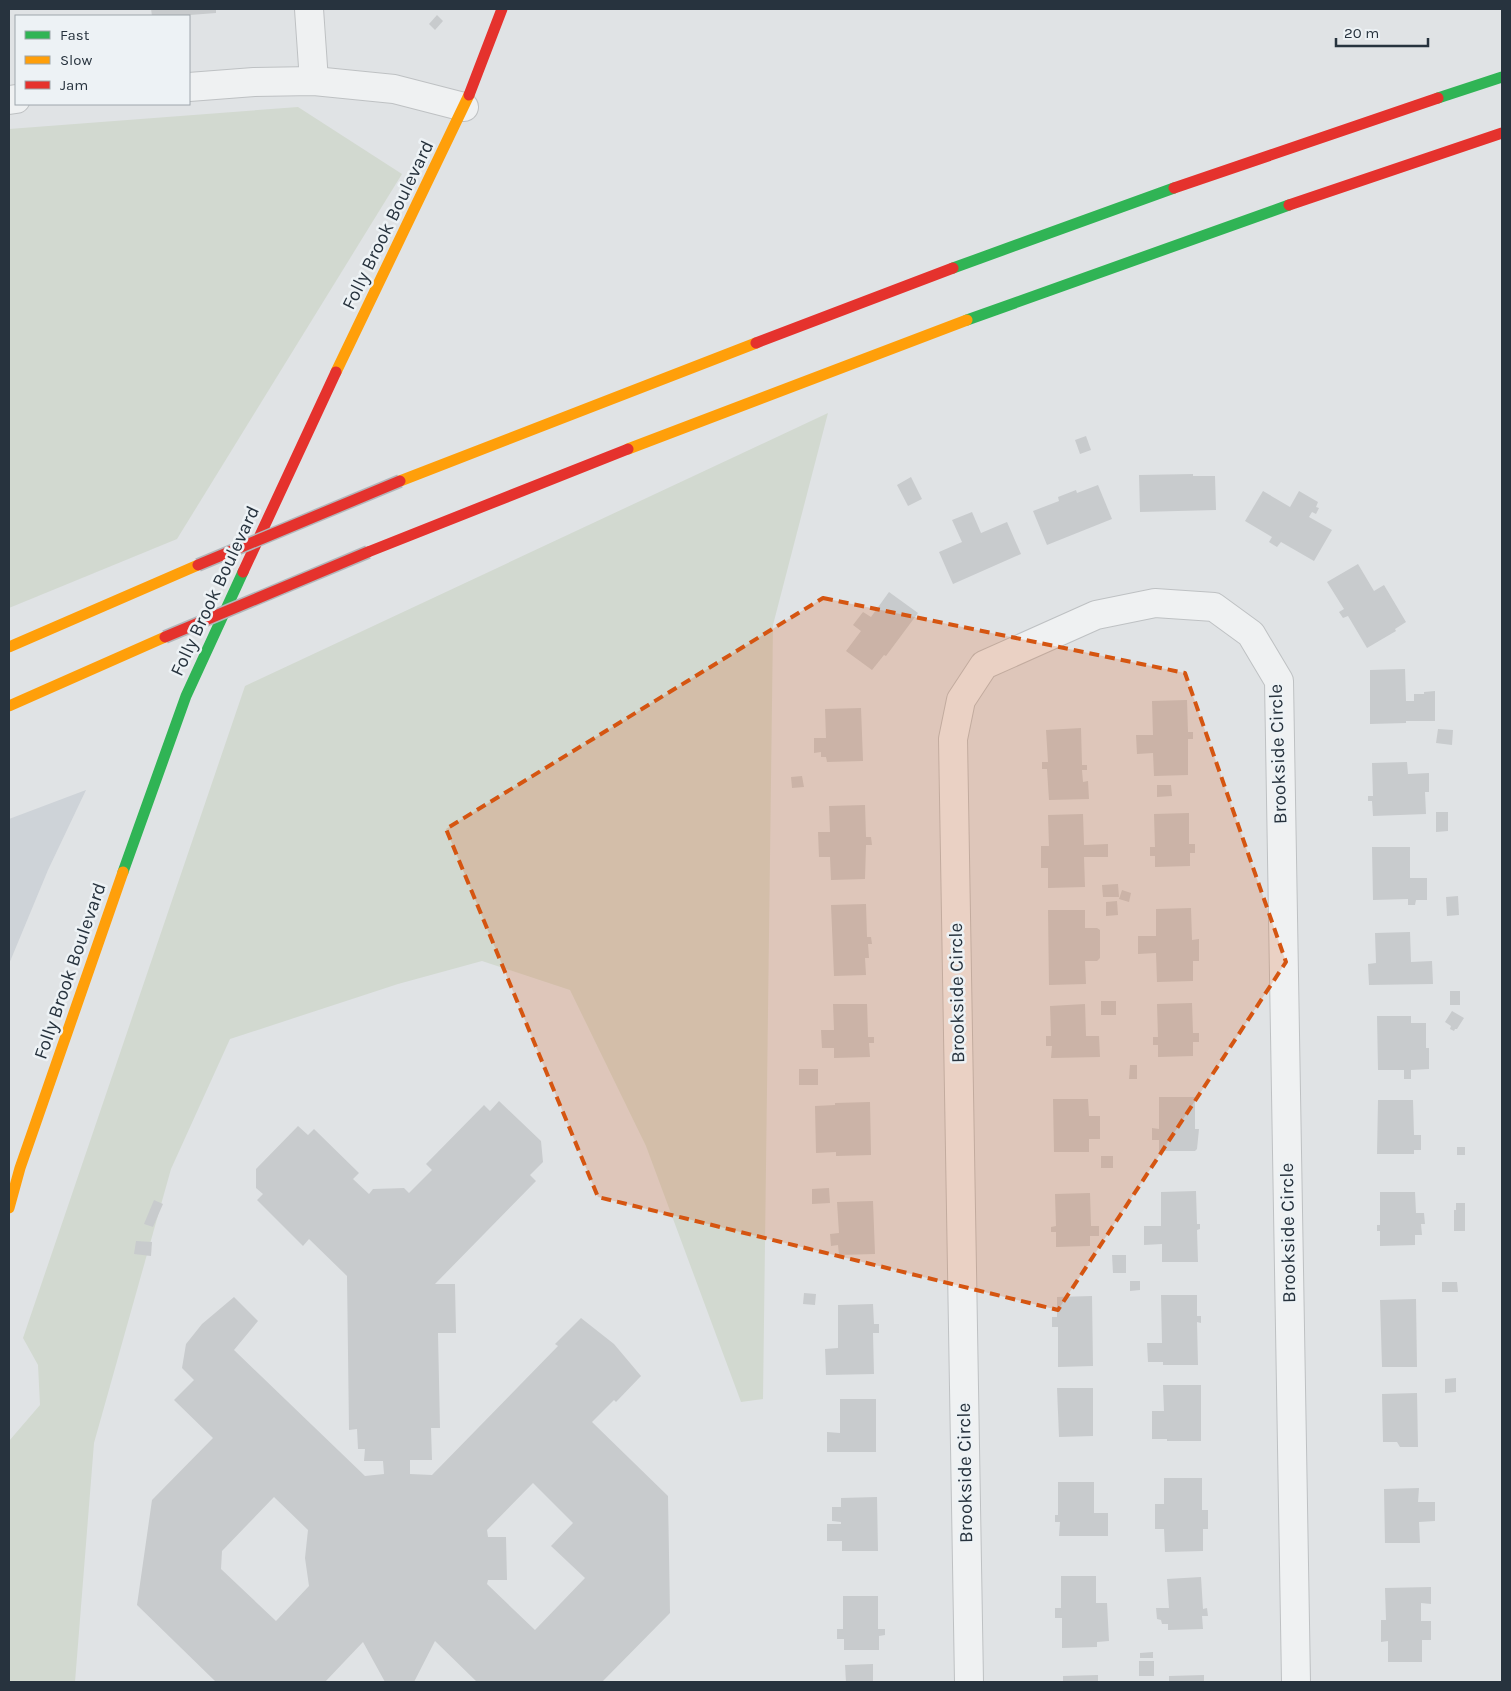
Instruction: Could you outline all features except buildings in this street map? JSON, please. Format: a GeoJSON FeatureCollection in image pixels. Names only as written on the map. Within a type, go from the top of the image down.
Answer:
{"type":"FeatureCollection","features":[{"type":"Feature","properties":{"kind":"main road","name":"Folly Brook Boulevard"},"geometry":{"type":"LineString","coordinates":[[9,1208],[20,1168],[69,1026],[186,696],[297,454],[464,107],[502,9]]}},
{"type":"Feature","properties":{"kind":"main road"},"geometry":{"type":"LineString","coordinates":[[9,647],[198,565],[400,481],[678,371],[906,285],[1154,195],[1502,77]]}},
{"type":"Feature","properties":{"kind":"main road"},"geometry":{"type":"LineString","coordinates":[[9,706],[165,637],[368,552],[621,451],[952,325],[1270,212],[1502,133]]}},
{"type":"Feature","properties":{"kind":"street"},"geometry":{"type":"LineString","coordinates":[[309,9],[314,81]]}},
{"type":"Feature","properties":{"kind":"street"},"geometry":{"type":"LineString","coordinates":[[190,87],[254,82],[314,81],[394,89],[464,107]]}},
{"type":"Feature","properties":{"kind":"street","name":"Brookside Circle"},"geometry":{"type":"LineString","coordinates":[[969,1682],[953,739],[961,700],[984,665],[1096,615],[1155,604],[1214,607],[1250,634],[1279,681],[1296,1682]]}},
{"type":"Feature","properties":{"kind":"highlighted area"},"geometry":{"type":"Polygon","coordinates":[[[823,598],[1185,673],[1286,962],[1058,1310],[598,1197],[446,829],[823,598]]]}},
{"type":"Feature","properties":{"kind":"shaded area"},"geometry":{"type":"Polygon","coordinates":[[[298,107],[402,174],[177,539],[9,608],[9,129],[298,107]]]}},
{"type":"Feature","properties":{"kind":"shaded area"},"geometry":{"type":"Polygon","coordinates":[[[828,413],[773,625],[763,1399],[741,1402],[646,1146],[570,990],[482,961],[398,984],[230,1039],[171,1169],[94,1443],[75,1682],[9,1682],[9,1441],[40,1405],[38,1365],[23,1338],[245,686],[828,413]]]}},
{"type":"Feature","properties":{"kind":"shaded area"},"geometry":{"type":"Polygon","coordinates":[[[86,790],[48,870],[9,964],[9,819],[86,790]]]}},
{"type":"Feature","properties":{"kind":"traffic: fast"},"geometry":{"type":"LineString","coordinates":[[1438,98],[1502,77]]}},
{"type":"Feature","properties":{"kind":"traffic: fast"},"geometry":{"type":"LineString","coordinates":[[953,268],[1174,188]]}},
{"type":"Feature","properties":{"kind":"traffic: fast"},"geometry":{"type":"LineString","coordinates":[[967,320],[1289,205]]}},
{"type":"Feature","properties":{"kind":"traffic: fast"},"geometry":{"type":"LineString","coordinates":[[123,872],[186,696],[243,572]]}},
{"type":"Feature","properties":{"kind":"traffic: slow"},"geometry":{"type":"LineString","coordinates":[[336,372],[469,95]]}},
{"type":"Feature","properties":{"kind":"traffic: slow"},"geometry":{"type":"LineString","coordinates":[[628,449],[967,320]]}},
{"type":"Feature","properties":{"kind":"traffic: slow"},"geometry":{"type":"LineString","coordinates":[[400,481],[756,343]]}},
{"type":"Feature","properties":{"kind":"traffic: slow"},"geometry":{"type":"LineString","coordinates":[[9,647],[198,565]]}},
{"type":"Feature","properties":{"kind":"traffic: slow"},"geometry":{"type":"LineString","coordinates":[[9,706],[165,637]]}},
{"type":"Feature","properties":{"kind":"traffic: slow"},"geometry":{"type":"LineString","coordinates":[[9,1208],[20,1168],[123,872]]}},
{"type":"Feature","properties":{"kind":"traffic: jam"},"geometry":{"type":"LineString","coordinates":[[469,95],[502,9]]}},
{"type":"Feature","properties":{"kind":"traffic: jam"},"geometry":{"type":"LineString","coordinates":[[1174,188],[1438,98]]}},
{"type":"Feature","properties":{"kind":"traffic: jam"},"geometry":{"type":"LineString","coordinates":[[1289,205],[1502,133]]}},
{"type":"Feature","properties":{"kind":"traffic: jam"},"geometry":{"type":"LineString","coordinates":[[756,343],[953,268]]}},
{"type":"Feature","properties":{"kind":"traffic: jam"},"geometry":{"type":"LineString","coordinates":[[243,572],[336,372]]}},
{"type":"Feature","properties":{"kind":"traffic: jam"},"geometry":{"type":"LineString","coordinates":[[368,552],[628,449]]}},
{"type":"Feature","properties":{"kind":"traffic: jam"},"geometry":{"type":"LineString","coordinates":[[198,565],[400,481]]}},
{"type":"Feature","properties":{"kind":"traffic: jam"},"geometry":{"type":"LineString","coordinates":[[165,637],[368,552]]}}]}
